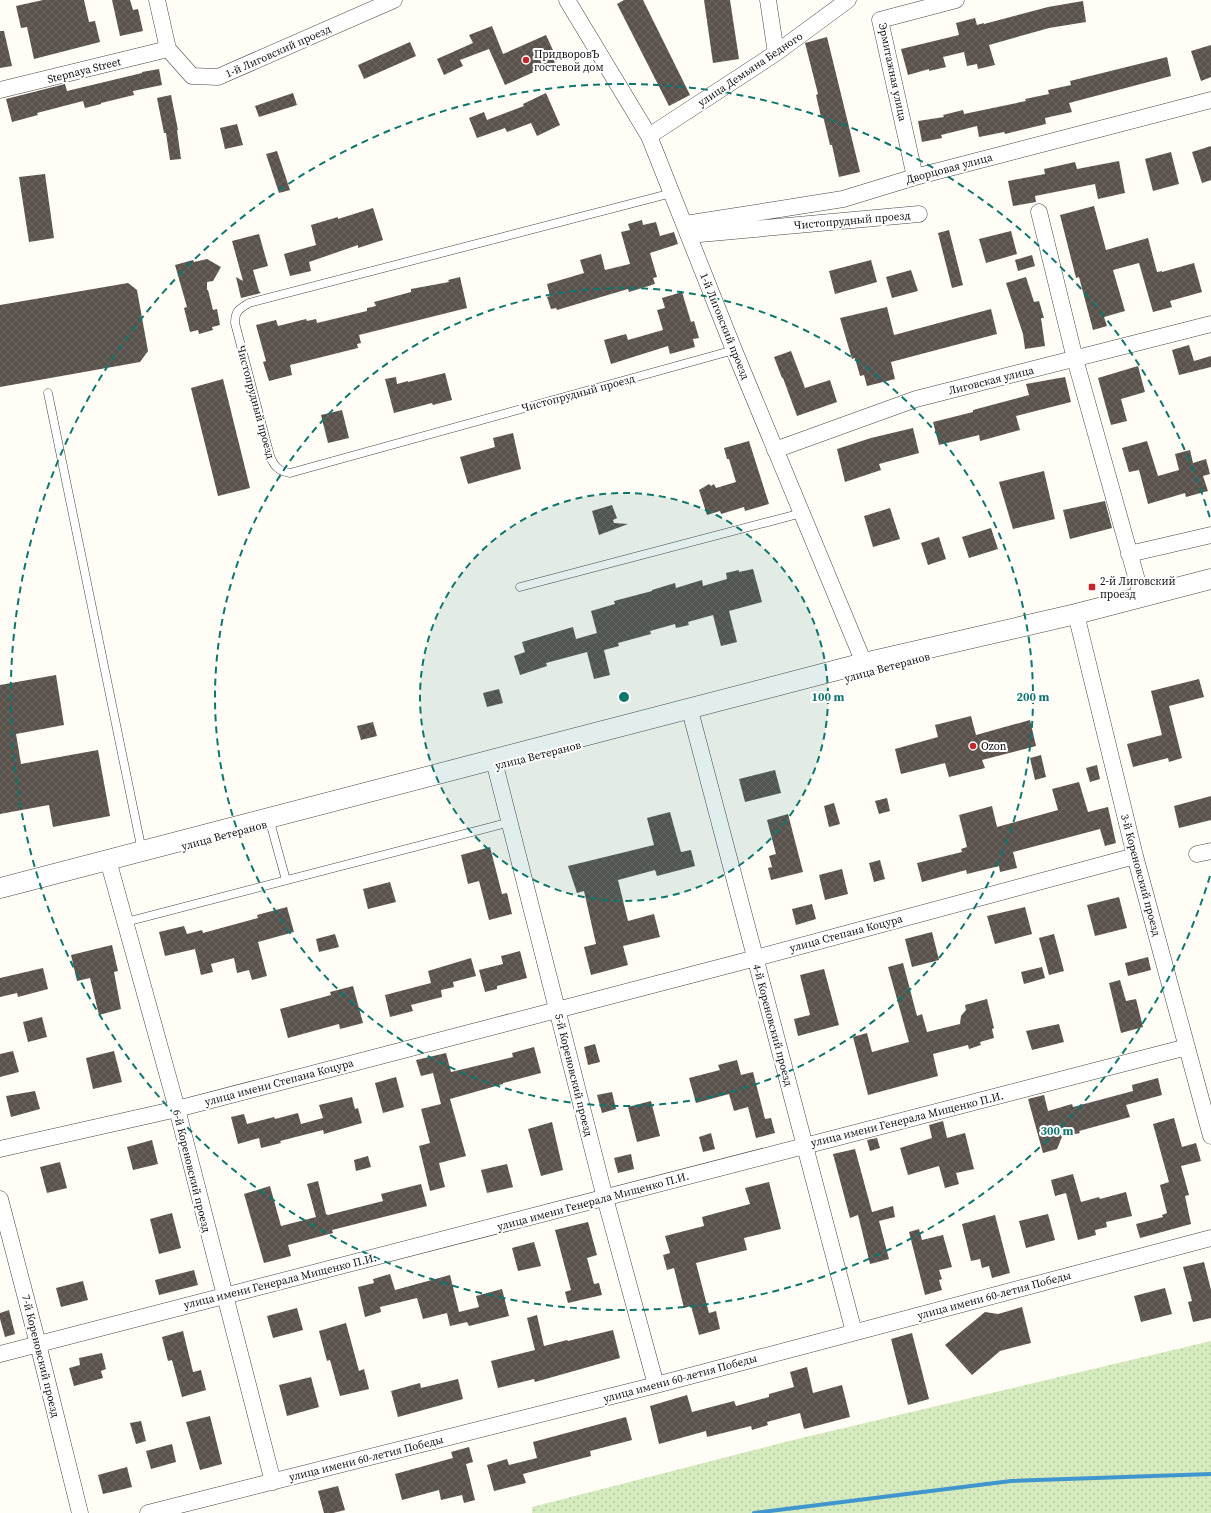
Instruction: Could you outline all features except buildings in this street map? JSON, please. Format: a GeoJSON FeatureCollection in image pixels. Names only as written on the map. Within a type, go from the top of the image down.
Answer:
{"type":"FeatureCollection","features":[{"type":"Feature","properties":{"kind":"street"},"geometry":{"type":"LineString","coordinates":[[157,0],[168,49]]}},
{"type":"Feature","properties":{"kind":"street","name":"1-й Лиговский проезд"},"geometry":{"type":"LineString","coordinates":[[168,49],[192,76],[218,77],[394,0]]}},
{"type":"Feature","properties":{"kind":"street","name":"1-й Лиговский проезд"},"geometry":{"type":"LineString","coordinates":[[567,0],[649,136],[734,350],[864,663]]}},
{"type":"Feature","properties":{"kind":"street"},"geometry":{"type":"LineString","coordinates":[[768,0],[776,53]]}},
{"type":"Feature","properties":{"kind":"street","name":"улица Демьяна Бедного"},"geometry":{"type":"LineString","coordinates":[[649,136],[776,53],[848,0]]}},
{"type":"Feature","properties":{"kind":"street","name":"Эрмитажная улица"},"geometry":{"type":"LineString","coordinates":[[915,177],[880,20],[956,0]]}},
{"type":"Feature","properties":{"kind":"street","name":"Stepnaya Street"},"geometry":{"type":"LineString","coordinates":[[0,90],[168,49]]}},
{"type":"Feature","properties":{"kind":"street","name":"Дворцовая улица"},"geometry":{"type":"LineString","coordinates":[[687,229],[843,199],[915,177],[1211,100]]}},
{"type":"Feature","properties":{"kind":"street"},"geometry":{"type":"LineString","coordinates":[[1039,212],[1075,359],[1142,598]]}},
{"type":"Feature","properties":{"kind":"street","name":"Чистопрудный проезд"},"geometry":{"type":"LineString","coordinates":[[687,229],[919,214]]}},
{"type":"Feature","properties":{"kind":"street","name":"Лиговская улица"},"geometry":{"type":"LineString","coordinates":[[775,450],[916,399],[1211,324]]}},
{"type":"Feature","properties":{"kind":"street"},"geometry":{"type":"LineString","coordinates":[[1129,554],[1211,535]]}},
{"type":"Feature","properties":{"kind":"street","name":"улица Ветеранов"},"geometry":{"type":"LineString","coordinates":[[0,888],[109,863],[142,851],[864,663],[1076,614],[1211,580]]}},
{"type":"Feature","properties":{"kind":"street","name":"улица Ветеранов"},"geometry":{"type":"LineString","coordinates":[[0,893],[109,863],[495,765],[692,718],[1058,623],[1076,614]]}},
{"type":"Feature","properties":{"kind":"street","name":"3-й Кореновский проезд"},"geometry":{"type":"LineString","coordinates":[[1076,614],[1135,856],[1211,1136]]}},
{"type":"Feature","properties":{"kind":"street","name":"4-й Кореновский проезд"},"geometry":{"type":"LineString","coordinates":[[692,718],[854,1332]]}},
{"type":"Feature","properties":{"kind":"street","name":"5-й Кореновский проезд"},"geometry":{"type":"LineString","coordinates":[[495,765],[605,1198],[656,1385]]}},
{"type":"Feature","properties":{"kind":"street","name":"улица Степана Коцура"},"geometry":{"type":"LineString","coordinates":[[557,1009],[756,958],[1135,856]]}},
{"type":"Feature","properties":{"kind":"street","name":"6-й Кореновский проезд"},"geometry":{"type":"LineString","coordinates":[[109,863],[177,1109],[273,1482]]}},
{"type":"Feature","properties":{"kind":"street","name":"улица имени Степана Коцура"},"geometry":{"type":"LineString","coordinates":[[0,1149],[177,1109],[557,1009]]}},
{"type":"Feature","properties":{"kind":"street","name":"улица имени Генерала Мищенко П.И."},"geometry":{"type":"LineString","coordinates":[[0,1354],[1187,1047]]}},
{"type":"Feature","properties":{"kind":"street","name":"7-й Кореновский проезд"},"geometry":{"type":"LineString","coordinates":[[0,1199],[80,1513]]}},
{"type":"Feature","properties":{"kind":"street","name":"улица имени 60-летия Победы"},"geometry":{"type":"LineString","coordinates":[[148,1513],[656,1385],[1211,1238]]}},
{"type":"Feature","properties":{"kind":"lane","name":"Чистопрудный проезд"},"geometry":{"type":"LineString","coordinates":[[672,193],[249,303],[240,309],[235,315],[235,323],[270,456],[274,466],[282,472],[290,473],[734,350]]}},
{"type":"Feature","properties":{"kind":"lane"},"geometry":{"type":"LineString","coordinates":[[48,393],[142,851]]}},
{"type":"Feature","properties":{"kind":"lane"},"geometry":{"type":"LineString","coordinates":[[520,587],[802,513]]}},
{"type":"Feature","properties":{"kind":"lane"},"geometry":{"type":"LineString","coordinates":[[270,822],[286,880]]}},
{"type":"Feature","properties":{"kind":"lane"},"geometry":{"type":"LineString","coordinates":[[126,922],[510,822]]}},
{"type":"Feature","properties":{"kind":"green space"},"geometry":{"type":"Polygon","coordinates":[[[1211,1341],[1211,1513],[532,1513],[532,1507],[789,1441],[1211,1341]]]}},
{"type":"Feature","properties":{"kind":"waterway"},"geometry":{"type":"LineString","coordinates":[[754,1513],[1011,1481],[1211,1474]]}},
{"type":"Feature","properties":{"kind":"place","name":"ПридворовЪ гостевой дом"},"geometry":{"type":"Point","coordinates":[526,60]}},
{"type":"Feature","properties":{"kind":"place","name":"2-й Лиговский проезд"},"geometry":{"type":"Point","coordinates":[1092,587]}},
{"type":"Feature","properties":{"kind":"place","name":"Ozon"},"geometry":{"type":"Point","coordinates":[973,746]}}]}
